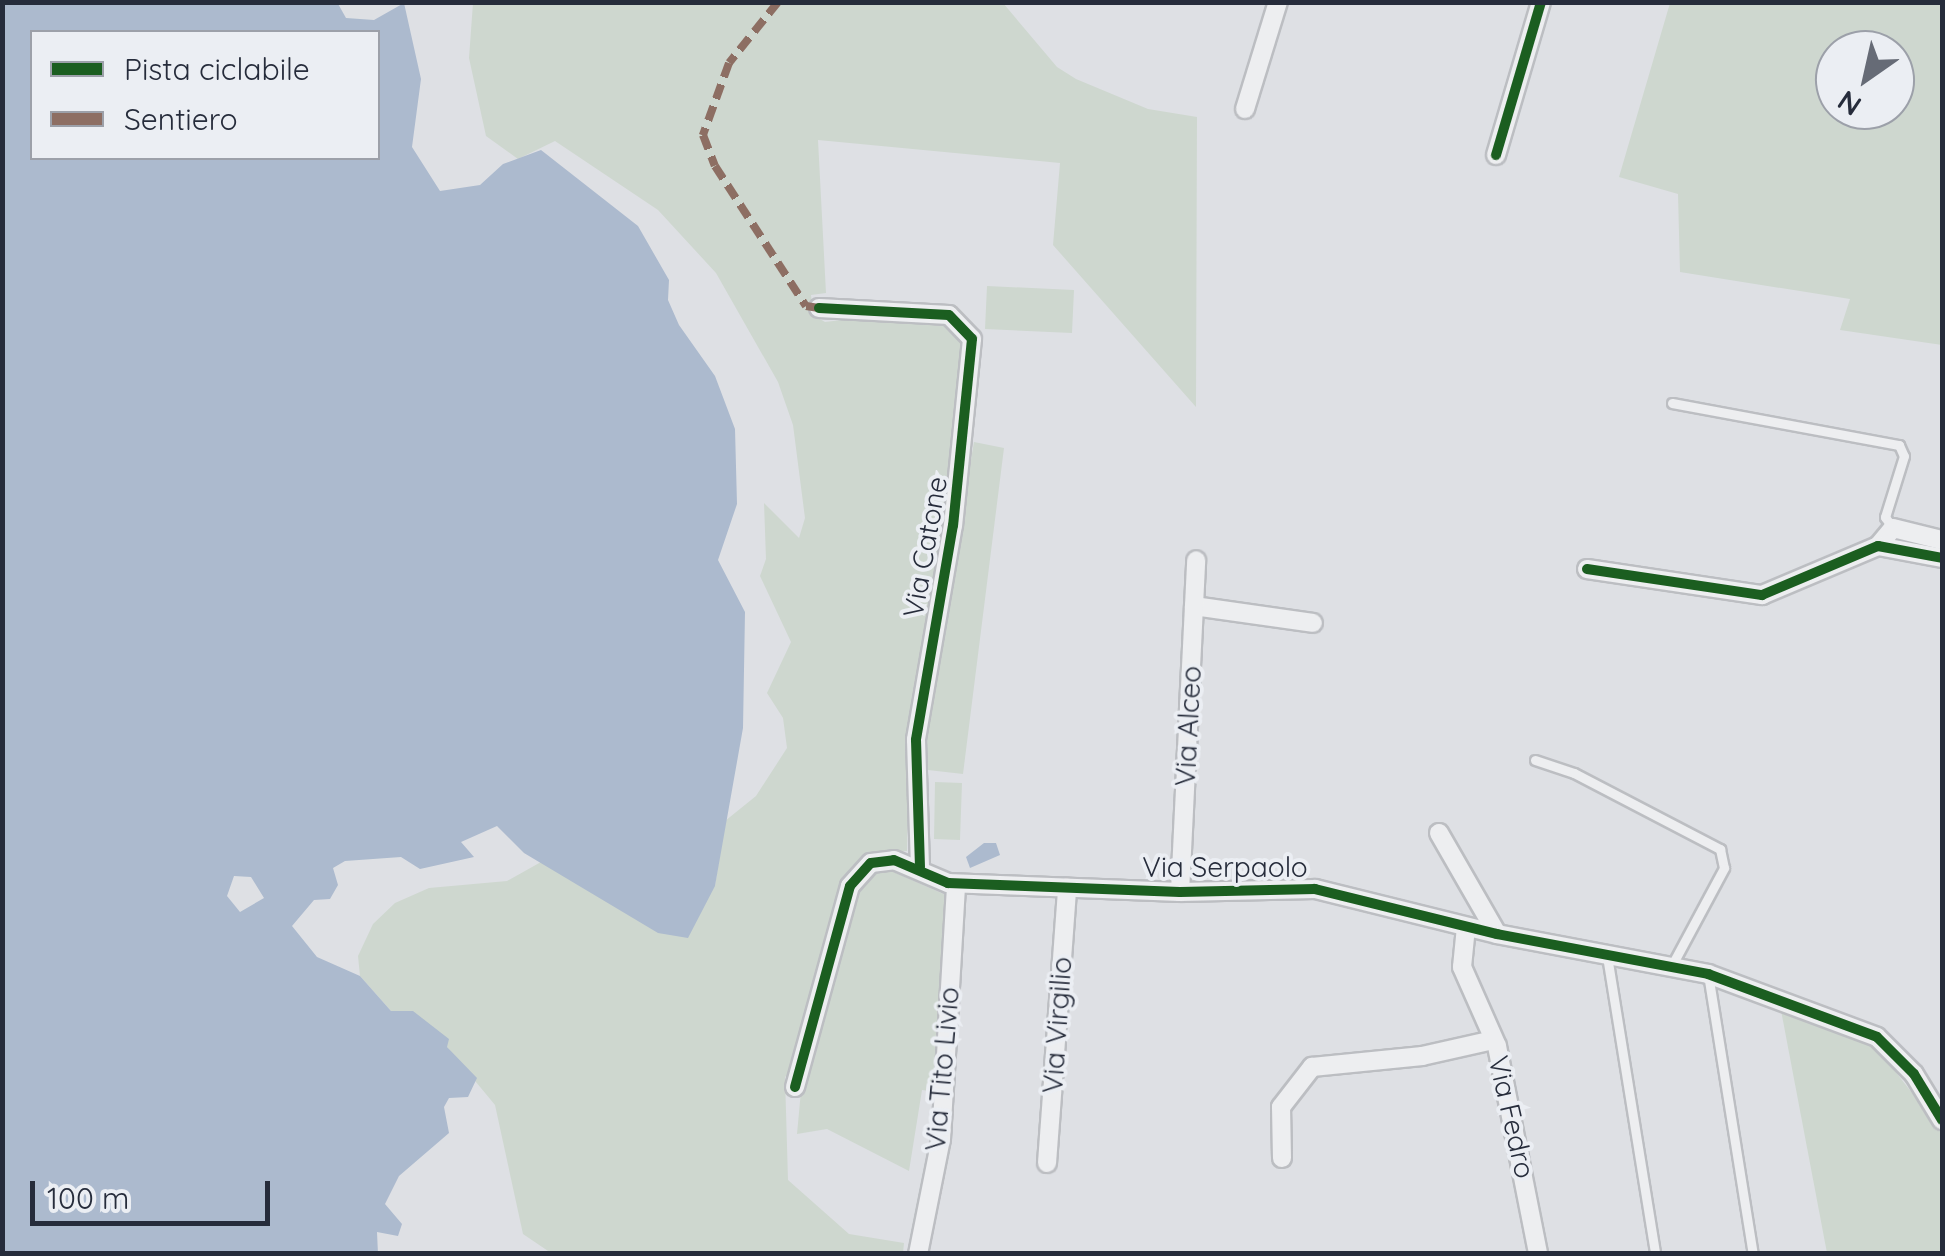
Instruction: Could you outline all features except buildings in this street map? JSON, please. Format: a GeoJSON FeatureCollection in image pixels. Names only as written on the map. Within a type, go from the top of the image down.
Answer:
{"type":"FeatureCollection","features":[{"type":"Feature","properties":{"kind":"street"},"geometry":{"type":"LineString","coordinates":[[1246,109],[1278,2]]}},
{"type":"Feature","properties":{"kind":"street"},"geometry":{"type":"LineString","coordinates":[[1496,155],[1542,2]]}},
{"type":"Feature","properties":{"kind":"street","name":"Via Catone"},"geometry":{"type":"LineString","coordinates":[[819,308],[949,315],[972,339],[956,506],[916,740],[920,867]]}},
{"type":"Feature","properties":{"kind":"street"},"geometry":{"type":"LineString","coordinates":[[1586,569],[1762,595],[1878,546],[1893,528],[1942,540]]}},
{"type":"Feature","properties":{"kind":"street"},"geometry":{"type":"LineString","coordinates":[[1878,546],[1942,558]]}},
{"type":"Feature","properties":{"kind":"street","name":"Via Alceo"},"geometry":{"type":"LineString","coordinates":[[1180,892],[1196,560]]}},
{"type":"Feature","properties":{"kind":"street"},"geometry":{"type":"LineString","coordinates":[[1194,606],[1312,622]]}},
{"type":"Feature","properties":{"kind":"street"},"geometry":{"type":"LineString","coordinates":[[1439,833],[1497,934]]}},
{"type":"Feature","properties":{"kind":"street","name":"Via Serpaolo"},"geometry":{"type":"LineString","coordinates":[[795,1086],[839,916],[859,870],[881,860],[920,867],[956,884],[1180,892],[1315,888],[1497,934],[1672,965],[1708,974],[1877,1037],[1914,1074],[1942,1120]]}},
{"type":"Feature","properties":{"kind":"street","name":"Via Tito Livio"},"geometry":{"type":"LineString","coordinates":[[918,1254],[941,1140],[956,884]]}},
{"type":"Feature","properties":{"kind":"street","name":"Via Virgilio"},"geometry":{"type":"LineString","coordinates":[[1046,1163],[1067,888]]}},
{"type":"Feature","properties":{"kind":"street","name":"Via Fedro"},"geometry":{"type":"LineString","coordinates":[[1466,927],[1462,968],[1493,1040],[1538,1254]]}},
{"type":"Feature","properties":{"kind":"street"},"geometry":{"type":"LineString","coordinates":[[1282,1158],[1281,1107],[1312,1067],[1422,1056],[1493,1040]]}},
{"type":"Feature","properties":{"kind":"lane"},"geometry":{"type":"LineString","coordinates":[[1672,403],[1899,445],[1904,456],[1885,517],[1893,528]]}},
{"type":"Feature","properties":{"kind":"lane"},"geometry":{"type":"LineString","coordinates":[[1535,760],[1574,774],[1720,849],[1724,868],[1672,965]]}},
{"type":"Feature","properties":{"kind":"lane"},"geometry":{"type":"LineString","coordinates":[[1607,953],[1655,1254]]}},
{"type":"Feature","properties":{"kind":"lane"},"geometry":{"type":"LineString","coordinates":[[1708,974],[1753,1254]]}},
{"type":"Feature","properties":{"kind":"shaded area"},"geometry":{"type":"Polygon","coordinates":[[[473,3],[1003,3],[1057,67],[1076,79],[1148,109],[1197,117],[1196,407],[1053,245],[1060,163],[818,140],[826,293],[811,295],[813,315],[825,322],[867,317],[949,322],[963,337],[960,436],[910,737],[907,851],[866,854],[854,865],[831,914],[793,1069],[785,1077],[788,1180],[849,1234],[904,1243],[903,1253],[551,1253],[523,1234],[495,1105],[447,1047],[408,1016],[391,1011],[360,976],[358,956],[373,924],[395,903],[429,888],[507,881],[541,862],[591,889],[715,886],[725,821],[756,796],[787,748],[783,718],[767,693],[791,642],[760,576],[766,559],[764,503],[799,538],[805,518],[793,425],[778,382],[716,273],[658,210],[555,141],[518,159],[486,136],[469,58],[473,3]]]}},
{"type":"Feature","properties":{"kind":"shaded area"},"geometry":{"type":"Polygon","coordinates":[[[1670,3],[1942,3],[1942,345],[1840,330],[1850,299],[1680,272],[1678,194],[1619,177],[1670,3]]]}},
{"type":"Feature","properties":{"kind":"shaded area"},"geometry":{"type":"Polygon","coordinates":[[[987,286],[1074,290],[1072,333],[985,329],[987,286]]]}},
{"type":"Feature","properties":{"kind":"shaded area"},"geometry":{"type":"Polygon","coordinates":[[[974,442],[1004,448],[963,774],[928,770],[928,858],[921,849],[918,772],[974,442]]]}},
{"type":"Feature","properties":{"kind":"shaded area"},"geometry":{"type":"Polygon","coordinates":[[[935,782],[962,783],[960,840],[934,839],[935,782]]]}},
{"type":"Feature","properties":{"kind":"shaded area"},"geometry":{"type":"Polygon","coordinates":[[[882,867],[948,896],[938,1092],[922,1090],[909,1171],[827,1129],[797,1134],[802,1080],[832,959],[863,876],[882,867]]]}},
{"type":"Feature","properties":{"kind":"shaded area"},"geometry":{"type":"Polygon","coordinates":[[[1780,1005],[1872,1042],[1942,1131],[1942,1253],[1827,1253],[1780,1005]]]}},
{"type":"Feature","properties":{"kind":"water"},"geometry":{"type":"Polygon","coordinates":[[[337,2],[346,18],[374,20],[404,3],[421,79],[412,147],[440,191],[480,185],[503,164],[541,150],[638,226],[669,280],[668,300],[679,325],[715,376],[735,429],[737,504],[718,560],[745,612],[743,728],[715,886],[688,938],[658,933],[524,853],[497,826],[461,842],[474,857],[420,869],[401,857],[345,861],[333,868],[338,885],[330,899],[314,900],[292,926],[317,957],[360,976],[391,1011],[413,1011],[449,1039],[447,1047],[477,1078],[468,1097],[449,1098],[444,1107],[449,1133],[399,1176],[385,1204],[402,1224],[398,1236],[377,1232],[378,1254],[3,1253],[3,3],[337,2]],[[234,876],[227,896],[240,912],[264,898],[251,877],[234,876]]]}},
{"type":"Feature","properties":{"kind":"water"},"geometry":{"type":"Polygon","coordinates":[[[984,843],[996,843],[1000,855],[970,868],[966,857],[984,843]]]}},
{"type":"Feature","properties":{"kind":"marked path"},"geometry":{"type":"LineString","coordinates":[[778,2],[729,63],[703,135],[715,166],[806,306],[819,308]]}},
{"type":"Feature","properties":{"kind":"cycle path"},"geometry":{"type":"LineString","coordinates":[[1496,155],[1541,2]]}},
{"type":"Feature","properties":{"kind":"cycle path"},"geometry":{"type":"LineString","coordinates":[[819,308],[949,315],[972,339],[953,525],[916,740],[920,867]]}},
{"type":"Feature","properties":{"kind":"cycle path"},"geometry":{"type":"LineString","coordinates":[[1587,569],[1762,595],[1878,546],[1942,558]]}},
{"type":"Feature","properties":{"kind":"cycle path"},"geometry":{"type":"LineString","coordinates":[[795,1087],[850,886],[871,863],[894,860],[948,883],[1180,892],[1315,889],[1497,934],[1708,974],[1877,1037],[1914,1074],[1942,1120]]}}]}
